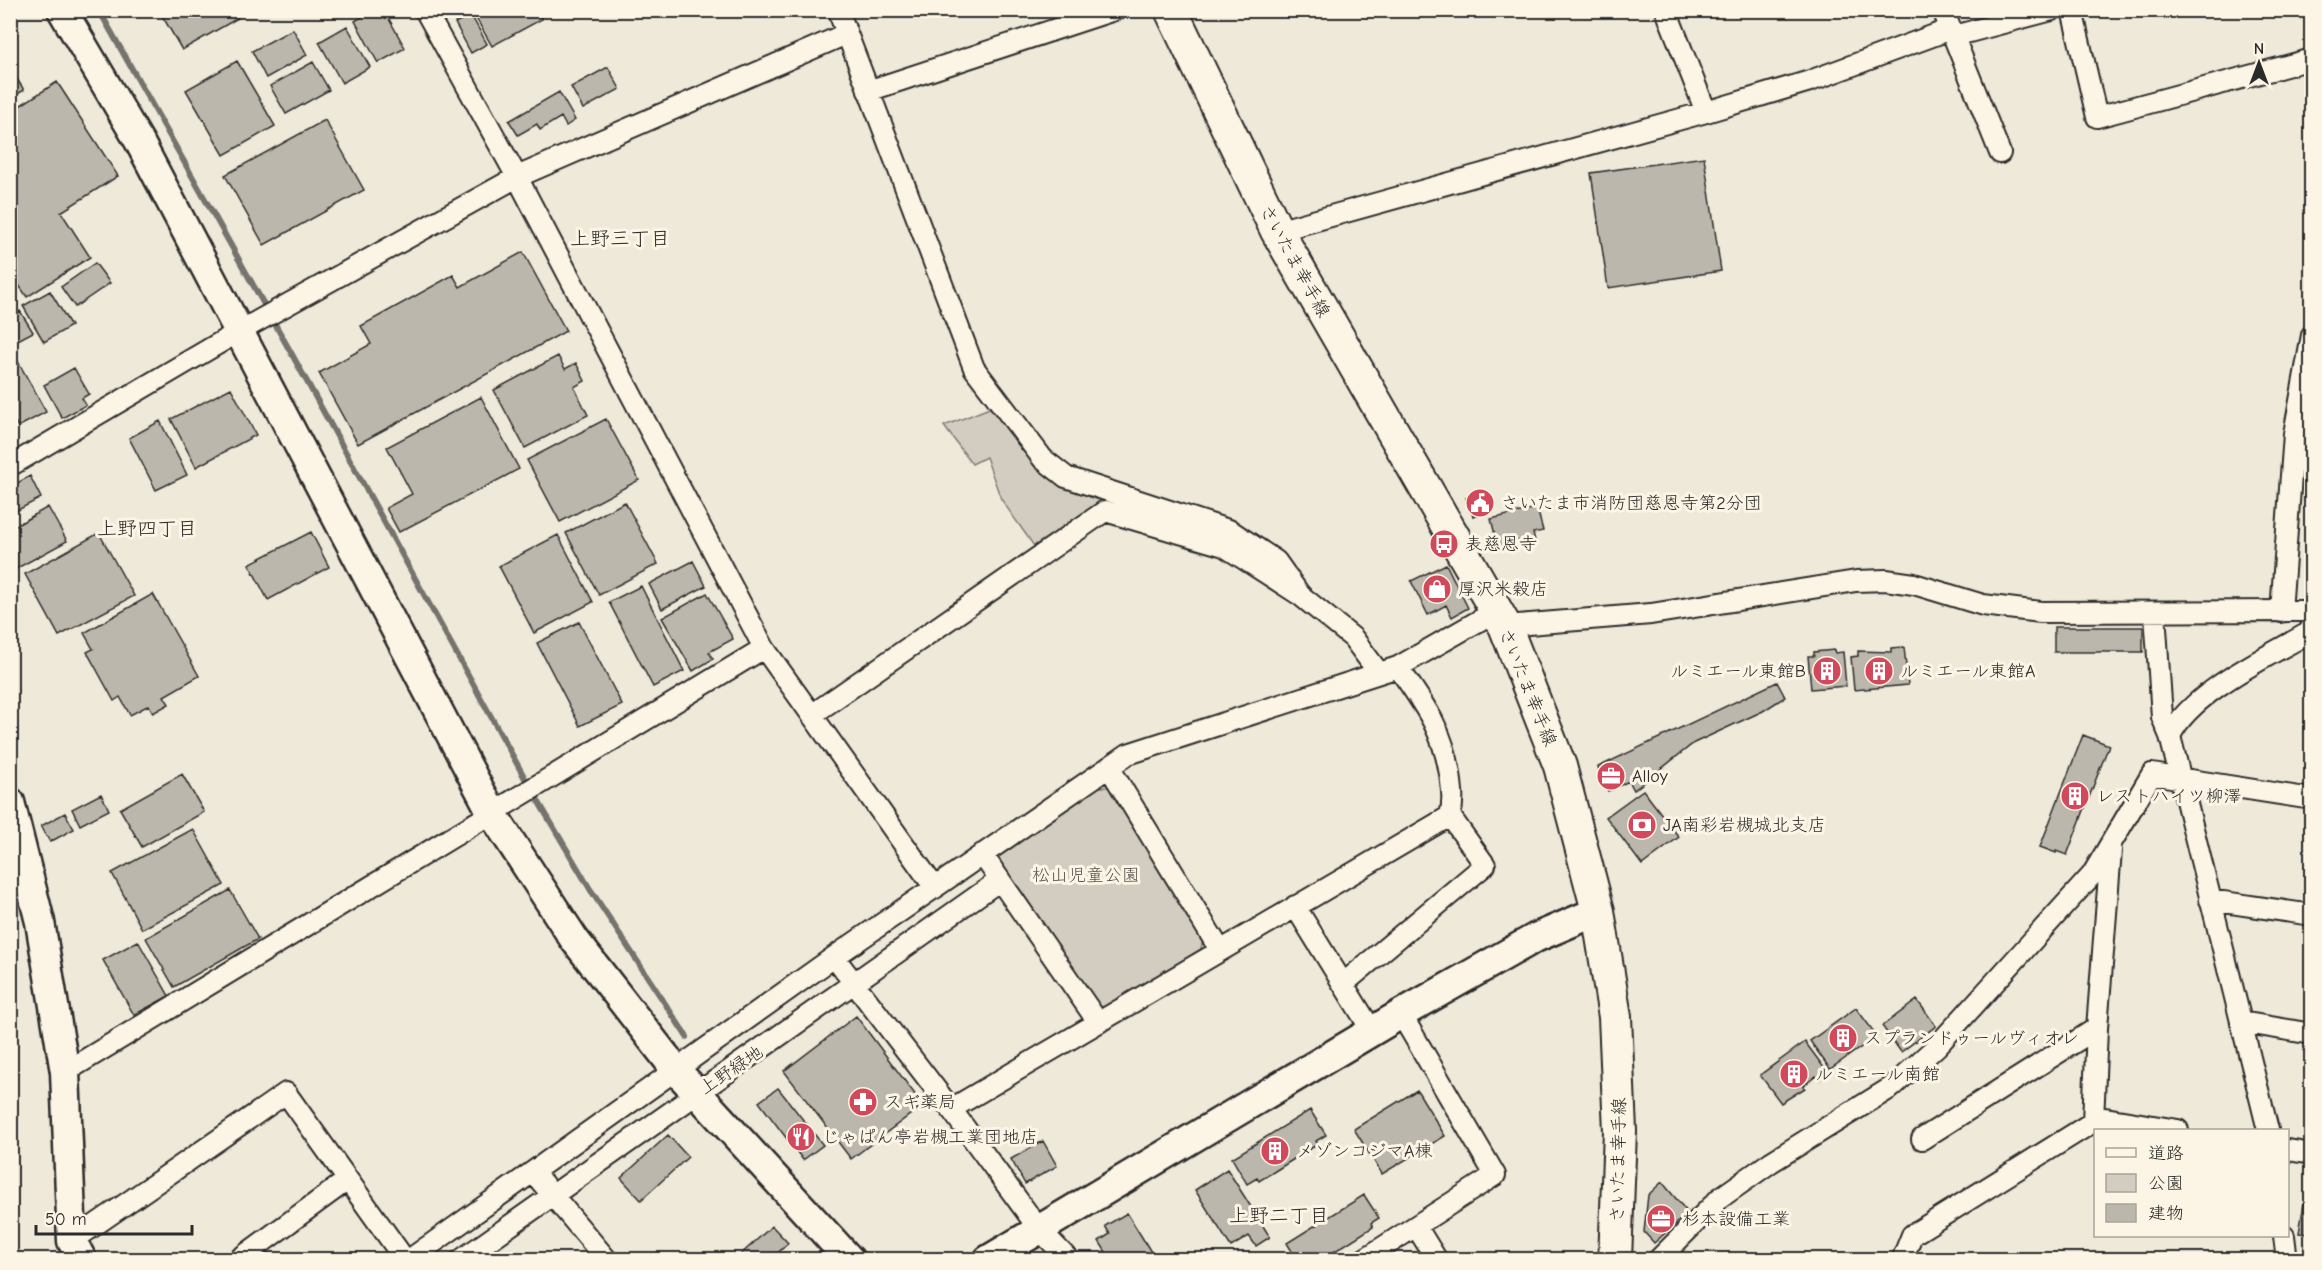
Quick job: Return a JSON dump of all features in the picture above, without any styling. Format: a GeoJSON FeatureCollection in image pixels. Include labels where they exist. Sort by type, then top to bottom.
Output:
{"type":"FeatureCollection","features":[{"type":"Feature","properties":{"kind":"main road","name":"さいたま幸手線"},"geometry":{"type":"LineString","coordinates":[[1173,11],[1277,231],[1500,619],[1560,766],[1598,911],[1613,1008],[1619,1071],[1620,1178],[1615,1260]]}},
{"type":"Feature","properties":{"kind":"street"},"geometry":{"type":"LineString","coordinates":[[62,10],[138,141],[492,813],[574,939],[676,1070],[850,1260]]}},
{"type":"Feature","properties":{"kind":"street"},"geometry":{"type":"LineString","coordinates":[[425,10],[517,177],[764,648],[935,888]]}},
{"type":"Feature","properties":{"kind":"street"},"geometry":{"type":"LineString","coordinates":[[838,10],[974,368],[1043,459],[1066,477],[1231,531],[1276,561],[1300,596]]}},
{"type":"Feature","properties":{"kind":"street"},"geometry":{"type":"LineString","coordinates":[[868,91],[1114,10]]}},
{"type":"Feature","properties":{"kind":"street"},"geometry":{"type":"LineString","coordinates":[[1666,10],[1706,112]]}},
{"type":"Feature","properties":{"kind":"street"},"geometry":{"type":"LineString","coordinates":[[1943,10],[2000,153]]}},
{"type":"Feature","properties":{"kind":"street"},"geometry":{"type":"LineString","coordinates":[[1277,231],[1706,112],[1810,81],[1952,33],[2052,10]]}},
{"type":"Feature","properties":{"kind":"street"},"geometry":{"type":"LineString","coordinates":[[2073,10],[2097,117],[2312,59]]}},
{"type":"Feature","properties":{"kind":"street"},"geometry":{"type":"LineString","coordinates":[[10,466],[238,332],[517,177],[846,34]]}},
{"type":"Feature","properties":{"kind":"street"},"geometry":{"type":"LineString","coordinates":[[2281,612],[2294,434],[2312,335]]}},
{"type":"Feature","properties":{"kind":"street"},"geometry":{"type":"LineString","coordinates":[[813,714],[1105,510],[1224,546],[1300,596],[1353,638],[1378,673]]}},
{"type":"Feature","properties":{"kind":"street"},"geometry":{"type":"LineString","coordinates":[[77,1250],[286,1093],[346,1181],[407,1260],[834,957],[1128,754],[1398,667],[1500,619],[1651,614],[1856,581],[1886,580],[1914,584],[1983,605],[2041,612],[2312,611]]}},
{"type":"Feature","properties":{"kind":"street"},"geometry":{"type":"LineString","coordinates":[[2155,613],[2162,717],[2170,736],[2268,1129]]}},
{"type":"Feature","properties":{"kind":"street"},"geometry":{"type":"LineString","coordinates":[[2170,736],[2176,723],[2223,682],[2308,633],[2312,627]]}},
{"type":"Feature","properties":{"kind":"street"},"geometry":{"type":"LineString","coordinates":[[65,1072],[764,648]]}},
{"type":"Feature","properties":{"kind":"street"},"geometry":{"type":"LineString","coordinates":[[951,1109],[1450,816],[1454,803],[1442,737],[1398,667]]}},
{"type":"Feature","properties":{"kind":"street"},"geometry":{"type":"LineString","coordinates":[[1109,767],[1220,950]]}},
{"type":"Feature","properties":{"kind":"street"},"geometry":{"type":"LineString","coordinates":[[1658,1260],[1720,1198],[1771,1162],[1892,1087],[1937,1046],[2092,875],[2112,845],[2152,774],[2312,799]]}},
{"type":"Feature","properties":{"kind":"street"},"geometry":{"type":"LineString","coordinates":[[10,802],[40,922],[65,1072],[77,1250]]}},
{"type":"Feature","properties":{"kind":"street"},"geometry":{"type":"LineString","coordinates":[[1343,984],[1485,865],[1450,816]]}},
{"type":"Feature","properties":{"kind":"street"},"geometry":{"type":"LineString","coordinates":[[2093,1122],[2097,1028],[2112,845]]}},
{"type":"Feature","properties":{"kind":"street"},"geometry":{"type":"LineString","coordinates":[[982,854],[1098,1022]]}},
{"type":"Feature","properties":{"kind":"street","name":"上野緑地"},"geometry":{"type":"LineString","coordinates":[[460,1260],[1000,880]]}},
{"type":"Feature","properties":{"kind":"street"},"geometry":{"type":"LineString","coordinates":[[2210,900],[2312,915]]}},
{"type":"Feature","properties":{"kind":"street"},"geometry":{"type":"LineString","coordinates":[[1295,906],[1372,1031]]}},
{"type":"Feature","properties":{"kind":"street"},"geometry":{"type":"LineString","coordinates":[[988,1260],[1401,1014],[1535,938],[1598,911]]}},
{"type":"Feature","properties":{"kind":"street"},"geometry":{"type":"LineString","coordinates":[[834,957],[951,1109],[1039,1229],[1070,1260]]}},
{"type":"Feature","properties":{"kind":"street"},"geometry":{"type":"LineString","coordinates":[[1363,1260],[1495,1175],[1401,1014]]}},
{"type":"Feature","properties":{"kind":"street"},"geometry":{"type":"LineString","coordinates":[[2241,1022],[2312,1034]]}},
{"type":"Feature","properties":{"kind":"street"},"geometry":{"type":"LineString","coordinates":[[1922,1139],[2097,1028]]}},
{"type":"Feature","properties":{"kind":"street"},"geometry":{"type":"LineString","coordinates":[[1902,1260],[1912,1235],[2093,1122],[2105,1118],[2167,1129]]}},
{"type":"Feature","properties":{"kind":"street"},"geometry":{"type":"LineString","coordinates":[[2289,1150],[2312,1154]]}},
{"type":"Feature","properties":{"kind":"street"},"geometry":{"type":"LineString","coordinates":[[533,1172],[607,1260]]}},
{"type":"Feature","properties":{"kind":"street"},"geometry":{"type":"LineString","coordinates":[[238,1260],[346,1181]]}},
{"type":"Feature","properties":{"kind":"street"},"geometry":{"type":"LineString","coordinates":[[1416,1226],[1437,1260]]}},
{"type":"Feature","properties":{"kind":"street"},"geometry":{"type":"LineString","coordinates":[[2284,1237],[2287,1260]]}},
{"type":"Feature","properties":{"kind":"green space"},"geometry":{"type":"Polygon","coordinates":[[[992,407],[1029,456],[1057,484],[1106,502],[1034,546],[1001,499],[986,457],[972,464],[944,426],[992,407]]]}},
{"type":"Feature","properties":{"kind":"green space","name":"松山児童公園"},"geometry":{"type":"Polygon","coordinates":[[[1096,787],[1109,787],[1203,939],[1201,949],[1109,1007],[1097,1007],[1000,868],[998,857],[1096,787]]]}},
{"type":"Feature","properties":{"kind":"building"},"geometry":{"type":"Polygon","coordinates":[[[233,10],[238,18],[182,50],[160,12],[233,10]]]}},
{"type":"Feature","properties":{"kind":"building"},"geometry":{"type":"Polygon","coordinates":[[[373,10],[384,10],[405,48],[378,63],[355,21],[373,10]]]}},
{"type":"Feature","properties":{"kind":"building"},"geometry":{"type":"Polygon","coordinates":[[[537,10],[542,19],[492,46],[472,11],[537,10]]]}},
{"type":"Feature","properties":{"kind":"building"},"geometry":{"type":"Polygon","coordinates":[[[471,15],[487,44],[471,53],[455,23],[471,15]]]}},
{"type":"Feature","properties":{"kind":"building"},"geometry":{"type":"Polygon","coordinates":[[[347,26],[370,67],[342,83],[319,42],[347,26]]]}},
{"type":"Feature","properties":{"kind":"building"},"geometry":{"type":"Polygon","coordinates":[[[293,29],[307,55],[266,78],[252,51],[293,29]]]}},
{"type":"Feature","properties":{"kind":"building"},"geometry":{"type":"Polygon","coordinates":[[[237,61],[275,126],[224,155],[186,90],[237,61]]]}},
{"type":"Feature","properties":{"kind":"building"},"geometry":{"type":"Polygon","coordinates":[[[313,62],[329,90],[286,114],[270,86],[313,62]]]}},
{"type":"Feature","properties":{"kind":"building"},"geometry":{"type":"Polygon","coordinates":[[[608,67],[620,89],[583,109],[571,87],[608,67]]]}},
{"type":"Feature","properties":{"kind":"building"},"geometry":{"type":"Polygon","coordinates":[[[10,68],[24,90],[10,99],[10,68]]]}},
{"type":"Feature","properties":{"kind":"building"},"geometry":{"type":"Polygon","coordinates":[[[57,82],[118,176],[61,212],[90,257],[27,297],[10,272],[10,112],[57,82]]]}},
{"type":"Feature","properties":{"kind":"building"},"geometry":{"type":"Polygon","coordinates":[[[559,92],[575,120],[566,126],[561,117],[540,130],[537,124],[518,135],[509,121],[559,92]]]}},
{"type":"Feature","properties":{"kind":"building"},"geometry":{"type":"Polygon","coordinates":[[[325,120],[364,190],[264,245],[225,175],[325,120]]]}},
{"type":"Feature","properties":{"kind":"building"},"geometry":{"type":"Polygon","coordinates":[[[1704,157],[1721,271],[1608,288],[1591,173],[1704,157]]]}},
{"type":"Feature","properties":{"kind":"building"},"geometry":{"type":"Polygon","coordinates":[[[523,252],[566,331],[358,444],[319,373],[371,344],[361,326],[453,275],[460,287],[523,252]]]}},
{"type":"Feature","properties":{"kind":"building"},"geometry":{"type":"Polygon","coordinates":[[[95,263],[110,283],[75,307],[61,287],[95,263]]]}},
{"type":"Feature","properties":{"kind":"building"},"geometry":{"type":"Polygon","coordinates":[[[50,291],[71,326],[44,342],[23,306],[50,291]]]}},
{"type":"Feature","properties":{"kind":"building"},"geometry":{"type":"Polygon","coordinates":[[[20,311],[33,332],[16,341],[10,331],[10,316],[20,311]]]}},
{"type":"Feature","properties":{"kind":"building"},"geometry":{"type":"Polygon","coordinates":[[[10,347],[46,412],[18,427],[10,413],[10,347]]]}},
{"type":"Feature","properties":{"kind":"building"},"geometry":{"type":"Polygon","coordinates":[[[558,356],[565,369],[576,363],[585,381],[574,387],[588,415],[525,448],[494,390],[558,356]]]}},
{"type":"Feature","properties":{"kind":"building"},"geometry":{"type":"Polygon","coordinates":[[[74,368],[89,394],[82,398],[86,405],[62,418],[44,385],[74,368]]]}},
{"type":"Feature","properties":{"kind":"building"},"geometry":{"type":"Polygon","coordinates":[[[231,388],[256,435],[196,467],[171,419],[231,388]]]}},
{"type":"Feature","properties":{"kind":"building"},"geometry":{"type":"Polygon","coordinates":[[[481,397],[519,469],[399,532],[386,508],[412,494],[387,447],[481,397]]]}},
{"type":"Feature","properties":{"kind":"building"},"geometry":{"type":"Polygon","coordinates":[[[606,419],[639,480],[560,522],[527,460],[606,419]]]}},
{"type":"Feature","properties":{"kind":"building"},"geometry":{"type":"Polygon","coordinates":[[[160,421],[187,475],[156,490],[129,438],[160,421]]]}},
{"type":"Feature","properties":{"kind":"building"},"geometry":{"type":"Polygon","coordinates":[[[30,476],[41,498],[10,514],[10,487],[30,476]]]}},
{"type":"Feature","properties":{"kind":"building"},"geometry":{"type":"Polygon","coordinates":[[[1487,492],[1492,511],[1473,516],[1466,498],[1487,492]]]}},
{"type":"Feature","properties":{"kind":"building"},"geometry":{"type":"Polygon","coordinates":[[[625,502],[658,564],[599,595],[566,533],[625,502]]]}},
{"type":"Feature","properties":{"kind":"building"},"geometry":{"type":"Polygon","coordinates":[[[48,507],[67,541],[10,572],[10,529],[48,507]]]}},
{"type":"Feature","properties":{"kind":"building"},"geometry":{"type":"Polygon","coordinates":[[[1537,508],[1543,531],[1533,533],[1535,541],[1521,545],[1520,541],[1498,546],[1491,519],[1537,508]]]}},
{"type":"Feature","properties":{"kind":"building"},"geometry":{"type":"Polygon","coordinates":[[[311,532],[329,567],[268,600],[249,564],[311,532]]]}},
{"type":"Feature","properties":{"kind":"building"},"geometry":{"type":"Polygon","coordinates":[[[99,533],[134,596],[59,636],[25,574],[99,533]]]}},
{"type":"Feature","properties":{"kind":"building"},"geometry":{"type":"Polygon","coordinates":[[[558,535],[593,602],[534,633],[499,566],[558,535]]]}},
{"type":"Feature","properties":{"kind":"building"},"geometry":{"type":"Polygon","coordinates":[[[693,561],[706,586],[662,609],[649,584],[693,561]]]}},
{"type":"Feature","properties":{"kind":"building"},"geometry":{"type":"Polygon","coordinates":[[[1446,564],[1468,608],[1452,617],[1446,605],[1428,615],[1411,581],[1446,564]]]}},
{"type":"Feature","properties":{"kind":"building"},"geometry":{"type":"Polygon","coordinates":[[[641,586],[684,671],[653,687],[609,602],[641,586]]]}},
{"type":"Feature","properties":{"kind":"building"},"geometry":{"type":"Polygon","coordinates":[[[707,593],[733,639],[709,652],[713,659],[693,671],[662,618],[707,593]]]}},
{"type":"Feature","properties":{"kind":"building"},"geometry":{"type":"Polygon","coordinates":[[[153,594],[199,676],[164,696],[169,704],[153,713],[149,705],[130,715],[120,697],[114,701],[87,652],[93,649],[84,633],[153,594]]]}},
{"type":"Feature","properties":{"kind":"building"},"geometry":{"type":"Polygon","coordinates":[[[579,622],[622,705],[580,726],[537,643],[579,622]]]}},
{"type":"Feature","properties":{"kind":"building"},"geometry":{"type":"Polygon","coordinates":[[[2054,627],[2143,627],[2143,652],[2054,652],[2054,627]]]}},
{"type":"Feature","properties":{"kind":"building","name":"ルミエール東館A"},"geometry":{"type":"Polygon","coordinates":[[[1904,647],[1908,685],[1854,690],[1851,657],[1858,656],[1858,651],[1891,652],[1891,648],[1904,647]]]}},
{"type":"Feature","properties":{"kind":"building","name":"ルミエール東館B"},"geometry":{"type":"Polygon","coordinates":[[[1834,650],[1835,653],[1843,652],[1846,686],[1811,689],[1808,656],[1814,656],[1814,652],[1834,650]]]}},
{"type":"Feature","properties":{"kind":"building"},"geometry":{"type":"Polygon","coordinates":[[[1777,682],[1785,697],[1763,711],[1694,743],[1634,790],[1629,781],[1608,791],[1598,767],[1777,682]]]}},
{"type":"Feature","properties":{"kind":"building","name":"レストハイツ柳澤"},"geometry":{"type":"Polygon","coordinates":[[[2083,735],[2109,745],[2067,855],[2040,847],[2083,735]]]}},
{"type":"Feature","properties":{"kind":"building"},"geometry":{"type":"Polygon","coordinates":[[[182,774],[204,812],[142,847],[120,809],[182,774]]]}},
{"type":"Feature","properties":{"kind":"building"},"geometry":{"type":"Polygon","coordinates":[[[1643,790],[1679,837],[1642,865],[1606,817],[1643,790]]]}},
{"type":"Feature","properties":{"kind":"building"},"geometry":{"type":"Polygon","coordinates":[[[101,794],[109,810],[80,825],[72,809],[101,794]]]}},
{"type":"Feature","properties":{"kind":"building"},"geometry":{"type":"Polygon","coordinates":[[[65,813],[74,829],[50,842],[41,826],[65,813]]]}},
{"type":"Feature","properties":{"kind":"building"},"geometry":{"type":"Polygon","coordinates":[[[193,829],[224,885],[142,929],[112,873],[193,829]]]}},
{"type":"Feature","properties":{"kind":"building"},"geometry":{"type":"Polygon","coordinates":[[[230,890],[258,939],[174,987],[146,938],[230,890]]]}},
{"type":"Feature","properties":{"kind":"building"},"geometry":{"type":"Polygon","coordinates":[[[138,941],[169,996],[134,1015],[103,960],[138,941]]]}},
{"type":"Feature","properties":{"kind":"building"},"geometry":{"type":"Polygon","coordinates":[[[1917,1000],[1936,1026],[1901,1052],[1882,1026],[1917,1000]]]}},
{"type":"Feature","properties":{"kind":"building","name":"スプランドゥールヴィオレ"},"geometry":{"type":"Polygon","coordinates":[[[1856,1008],[1877,1036],[1830,1069],[1810,1041],[1856,1008]]]}},
{"type":"Feature","properties":{"kind":"building"},"geometry":{"type":"Polygon","coordinates":[[[856,1016],[923,1105],[851,1159],[784,1071],[856,1016]]]}},
{"type":"Feature","properties":{"kind":"building","name":"ルミエール南館"},"geometry":{"type":"Polygon","coordinates":[[[1805,1042],[1828,1073],[1819,1080],[1816,1076],[1803,1086],[1805,1088],[1781,1103],[1760,1075],[1805,1042]]]}},
{"type":"Feature","properties":{"kind":"building"},"geometry":{"type":"Polygon","coordinates":[[[778,1088],[823,1145],[803,1160],[759,1102],[778,1088]]]}},
{"type":"Feature","properties":{"kind":"building"},"geometry":{"type":"Polygon","coordinates":[[[1417,1090],[1445,1136],[1382,1174],[1354,1129],[1417,1090]]]}},
{"type":"Feature","properties":{"kind":"building","name":"メゾンコジマA棟"},"geometry":{"type":"Polygon","coordinates":[[[1310,1110],[1326,1135],[1316,1141],[1318,1144],[1259,1181],[1257,1178],[1247,1184],[1232,1158],[1310,1110]]]}},
{"type":"Feature","properties":{"kind":"building"},"geometry":{"type":"Polygon","coordinates":[[[668,1135],[688,1157],[641,1200],[621,1178],[668,1135]]]}},
{"type":"Feature","properties":{"kind":"building"},"geometry":{"type":"Polygon","coordinates":[[[1043,1141],[1057,1166],[1025,1184],[1011,1159],[1043,1141]]]}},
{"type":"Feature","properties":{"kind":"building"},"geometry":{"type":"Polygon","coordinates":[[[1227,1169],[1270,1237],[1256,1246],[1249,1236],[1231,1247],[1195,1190],[1227,1169]]]}},
{"type":"Feature","properties":{"kind":"building"},"geometry":{"type":"Polygon","coordinates":[[[1662,1182],[1688,1213],[1654,1243],[1644,1232],[1648,1195],[1662,1182]]]}},
{"type":"Feature","properties":{"kind":"building"},"geometry":{"type":"Polygon","coordinates":[[[1364,1195],[1379,1218],[1371,1223],[1373,1227],[1321,1260],[1297,1260],[1287,1243],[1364,1195]]]}},
{"type":"Feature","properties":{"kind":"building"},"geometry":{"type":"Polygon","coordinates":[[[2304,1203],[2312,1204],[2312,1234],[2299,1233],[2304,1203]]]}},
{"type":"Feature","properties":{"kind":"building"},"geometry":{"type":"Polygon","coordinates":[[[1127,1213],[1156,1260],[1111,1260],[1099,1241],[1110,1234],[1105,1226],[1127,1213]]]}},
{"type":"Feature","properties":{"kind":"building"},"geometry":{"type":"Polygon","coordinates":[[[772,1226],[788,1243],[771,1260],[742,1260],[739,1256],[772,1226]]]}},
{"type":"Feature","properties":{"kind":"waterway"},"geometry":{"type":"LineString","coordinates":[[99,10],[527,782],[590,889],[687,1037]]}},
{"type":"Feature","properties":{"kind":"place","name":"さいたま市消防団慈恩寺第2分団"},"geometry":{"type":"Point","coordinates":[1480,503]}},
{"type":"Feature","properties":{"kind":"place","name":"表慈恩寺"},"geometry":{"type":"Point","coordinates":[1444,544]}},
{"type":"Feature","properties":{"kind":"place","name":"厚沢米穀店"},"geometry":{"type":"Point","coordinates":[1437,589]}},
{"type":"Feature","properties":{"kind":"place","name":"ルミエール東館B"},"geometry":{"type":"Point","coordinates":[1827,671]}},
{"type":"Feature","properties":{"kind":"place","name":"ルミエール東館A"},"geometry":{"type":"Point","coordinates":[1879,671]}},
{"type":"Feature","properties":{"kind":"place","name":"Alloy"},"geometry":{"type":"Point","coordinates":[1611,776]}},
{"type":"Feature","properties":{"kind":"place","name":"レストハイツ柳澤"},"geometry":{"type":"Point","coordinates":[2075,796]}},
{"type":"Feature","properties":{"kind":"place","name":"JA南彩岩槻城北支店"},"geometry":{"type":"Point","coordinates":[1642,825]}},
{"type":"Feature","properties":{"kind":"place","name":"スプランドゥールヴィオレ"},"geometry":{"type":"Point","coordinates":[1843,1038]}},
{"type":"Feature","properties":{"kind":"place","name":"ルミエール南館"},"geometry":{"type":"Point","coordinates":[1794,1074]}},
{"type":"Feature","properties":{"kind":"place","name":"スギ薬局"},"geometry":{"type":"Point","coordinates":[863,1102]}},
{"type":"Feature","properties":{"kind":"place","name":"じゃぱん亭岩槻工業団地店"},"geometry":{"type":"Point","coordinates":[801,1137]}},
{"type":"Feature","properties":{"kind":"place","name":"メゾンコジマA棟"},"geometry":{"type":"Point","coordinates":[1275,1151]}},
{"type":"Feature","properties":{"kind":"place","name":"杉本設備工業"},"geometry":{"type":"Point","coordinates":[1661,1219]}},
{"type":"Feature","properties":{"kind":"district","name":"上野三丁目"},"geometry":{"type":"Point","coordinates":[620,238]}},
{"type":"Feature","properties":{"kind":"district","name":"上野四丁目"},"geometry":{"type":"Point","coordinates":[147,528]}},
{"type":"Feature","properties":{"kind":"district","name":"上野二丁目"},"geometry":{"type":"Point","coordinates":[1279,1215]}}]}
